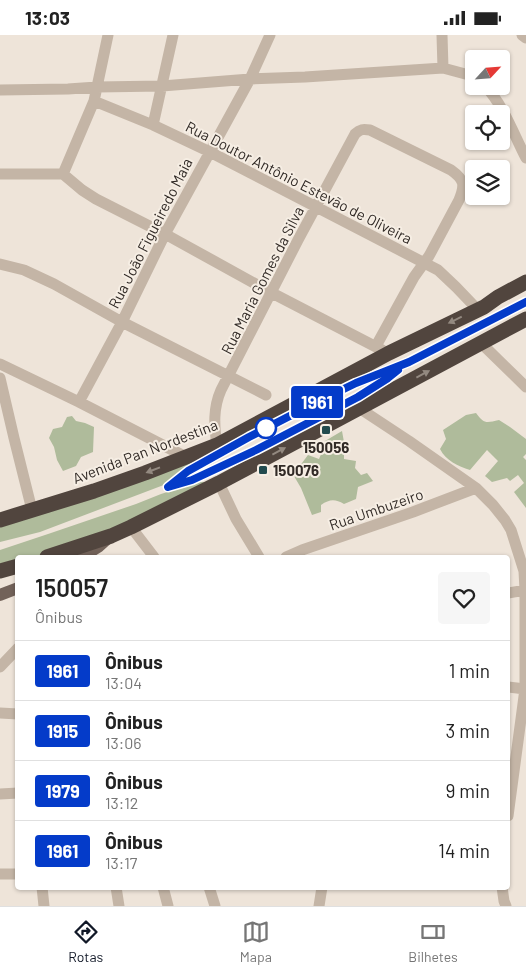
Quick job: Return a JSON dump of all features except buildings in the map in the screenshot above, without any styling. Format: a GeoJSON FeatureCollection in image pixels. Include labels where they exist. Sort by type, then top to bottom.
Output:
{"type":"FeatureCollection","features":[{"type":"Feature","properties":{"kind":"highway","name":"Avenida Pan Nordestina"},"geometry":{"type":"LineString","coordinates":[[481,308],[526,282]]}},
{"type":"Feature","properties":{"kind":"highway","name":"Avenida Pan Nordestina"},"geometry":{"type":"LineString","coordinates":[[0,520],[94,491],[217,445],[382,349],[526,290]]}},
{"type":"Feature","properties":{"kind":"highway"},"geometry":{"type":"LineString","coordinates":[[53,555],[111,536],[131,527],[219,483],[526,319]]}},
{"type":"Feature","properties":{"kind":"highway"},"geometry":{"type":"LineString","coordinates":[[0,571],[15,567]]}},
{"type":"Feature","properties":{"kind":"main road"},"geometry":{"type":"LineString","coordinates":[[85,555],[111,536]]}},
{"type":"Feature","properties":{"kind":"main road"},"geometry":{"type":"LineString","coordinates":[[0,595],[15,589]]}},
{"type":"Feature","properties":{"kind":"street"},"geometry":{"type":"LineString","coordinates":[[63,174],[94,101],[108,35]]}},
{"type":"Feature","properties":{"kind":"street"},"geometry":{"type":"LineString","coordinates":[[154,125],[173,35]]}},
{"type":"Feature","properties":{"kind":"street","name":"Rua João Figueiredo Maia"},"geometry":{"type":"LineString","coordinates":[[79,402],[122,322],[165,234],[250,79],[270,35]]}},
{"type":"Feature","properties":{"kind":"street"},"geometry":{"type":"LineString","coordinates":[[442,35],[443,68]]}},
{"type":"Feature","properties":{"kind":"street"},"geometry":{"type":"LineString","coordinates":[[522,35],[526,38]]}},
{"type":"Feature","properties":{"kind":"street"},"geometry":{"type":"LineString","coordinates":[[0,90],[162,86],[443,68],[465,74]]}},
{"type":"Feature","properties":{"kind":"street"},"geometry":{"type":"LineString","coordinates":[[492,95],[526,158]]}},
{"type":"Feature","properties":{"kind":"street","name":"Rua Doutor Antônio Estevão de Oliveira"},"geometry":{"type":"LineString","coordinates":[[94,101],[154,125],[210,152],[424,263],[444,274],[481,308]]}},
{"type":"Feature","properties":{"kind":"street","name":"Rua Maria Gomes da Silva"},"geometry":{"type":"LineString","coordinates":[[217,445],[214,424],[218,396],[355,134],[362,129],[370,130],[451,170],[459,176],[463,183],[459,200],[424,263]]}},
{"type":"Feature","properties":{"kind":"street"},"geometry":{"type":"LineString","coordinates":[[0,174],[63,174],[96,199],[382,349],[414,277],[424,263]]}},
{"type":"Feature","properties":{"kind":"street"},"geometry":{"type":"LineString","coordinates":[[0,264],[24,270],[54,284],[122,322],[266,395]]}},
{"type":"Feature","properties":{"kind":"street"},"geometry":{"type":"LineString","coordinates":[[481,343],[526,387]]}},
{"type":"Feature","properties":{"kind":"street"},"geometry":{"type":"LineString","coordinates":[[0,363],[186,457]]}},
{"type":"Feature","properties":{"kind":"street"},"geometry":{"type":"LineString","coordinates":[[0,378],[32,510]]}},
{"type":"Feature","properties":{"kind":"street"},"geometry":{"type":"LineString","coordinates":[[359,408],[476,488],[511,530],[524,571],[526,590],[525,689],[510,785]]}},
{"type":"Feature","properties":{"kind":"street"},"geometry":{"type":"LineString","coordinates":[[219,483],[236,519],[258,555]]}},
{"type":"Feature","properties":{"kind":"street","name":"Rua Umbuzeiro"},"geometry":{"type":"LineString","coordinates":[[291,555],[476,488]]}},
{"type":"Feature","properties":{"kind":"street"},"geometry":{"type":"LineString","coordinates":[[131,527],[152,555]]}},
{"type":"Feature","properties":{"kind":"street"},"geometry":{"type":"LineString","coordinates":[[510,593],[526,590]]}},
{"type":"Feature","properties":{"kind":"street"},"geometry":{"type":"LineString","coordinates":[[0,667],[15,650]]}},
{"type":"Feature","properties":{"kind":"street"},"geometry":{"type":"LineString","coordinates":[[510,687],[525,689]]}},
{"type":"Feature","properties":{"kind":"street"},"geometry":{"type":"LineString","coordinates":[[0,713],[15,714]]}},
{"type":"Feature","properties":{"kind":"street"},"geometry":{"type":"LineString","coordinates":[[0,794],[15,793]]}},
{"type":"Feature","properties":{"kind":"street"},"geometry":{"type":"LineString","coordinates":[[0,873],[15,874]]}},
{"type":"Feature","properties":{"kind":"street"},"geometry":{"type":"LineString","coordinates":[[42,890],[44,906]]}},
{"type":"Feature","properties":{"kind":"street"},"geometry":{"type":"LineString","coordinates":[[116,890],[119,906]]}},
{"type":"Feature","properties":{"kind":"street"},"geometry":{"type":"LineString","coordinates":[[164,890],[168,906]]}},
{"type":"Feature","properties":{"kind":"street"},"geometry":{"type":"LineString","coordinates":[[209,890],[215,906]]}},
{"type":"Feature","properties":{"kind":"street"},"geometry":{"type":"LineString","coordinates":[[319,906],[322,890]]}},
{"type":"Feature","properties":{"kind":"street"},"geometry":{"type":"LineString","coordinates":[[502,890],[506,906]]}},
{"type":"Feature","properties":{"kind":"green space"},"geometry":{"type":"Polygon","coordinates":[[[476,413],[486,422],[499,420],[526,439],[526,454],[523,457],[526,460],[526,508],[514,492],[524,483],[518,475],[510,481],[507,478],[492,482],[485,476],[498,461],[487,450],[470,470],[449,460],[440,449],[446,439],[443,430],[466,415],[476,413]]]}},
{"type":"Feature","properties":{"kind":"green space"},"geometry":{"type":"Polygon","coordinates":[[[72,416],[76,421],[94,427],[93,452],[81,457],[76,466],[63,471],[49,438],[53,429],[62,427],[67,417],[72,416]]]}},
{"type":"Feature","properties":{"kind":"green space"},"geometry":{"type":"Polygon","coordinates":[[[342,431],[344,459],[356,461],[355,468],[361,475],[367,473],[373,481],[358,487],[356,499],[344,504],[332,500],[321,505],[321,512],[312,515],[301,488],[291,471],[302,463],[308,455],[319,459],[325,441],[342,431]]]}},
{"type":"Feature","properties":{"kind":"green space"},"geometry":{"type":"Polygon","coordinates":[[[225,446],[187,468],[169,483],[40,532],[0,542],[0,524],[225,446]]]}},
{"type":"Feature","properties":{"kind":"green space"},"geometry":{"type":"Polygon","coordinates":[[[199,482],[213,482],[122,525],[44,555],[15,555],[15,560],[0,564],[0,550],[199,482]]]}},
{"type":"Feature","properties":{"kind":"bus line","name":"1961"},"geometry":{"type":"LineString","coordinates":[[398,370],[358,397],[256,450],[192,480],[168,487],[188,471],[249,437],[356,383],[409,362],[526,302]]}},
{"type":"Feature","properties":{"kind":"place","name":"150056"},"geometry":{"type":"Point","coordinates":[326,430]}},
{"type":"Feature","properties":{"kind":"place","name":"150076"},"geometry":{"type":"Point","coordinates":[263,470]}}]}
